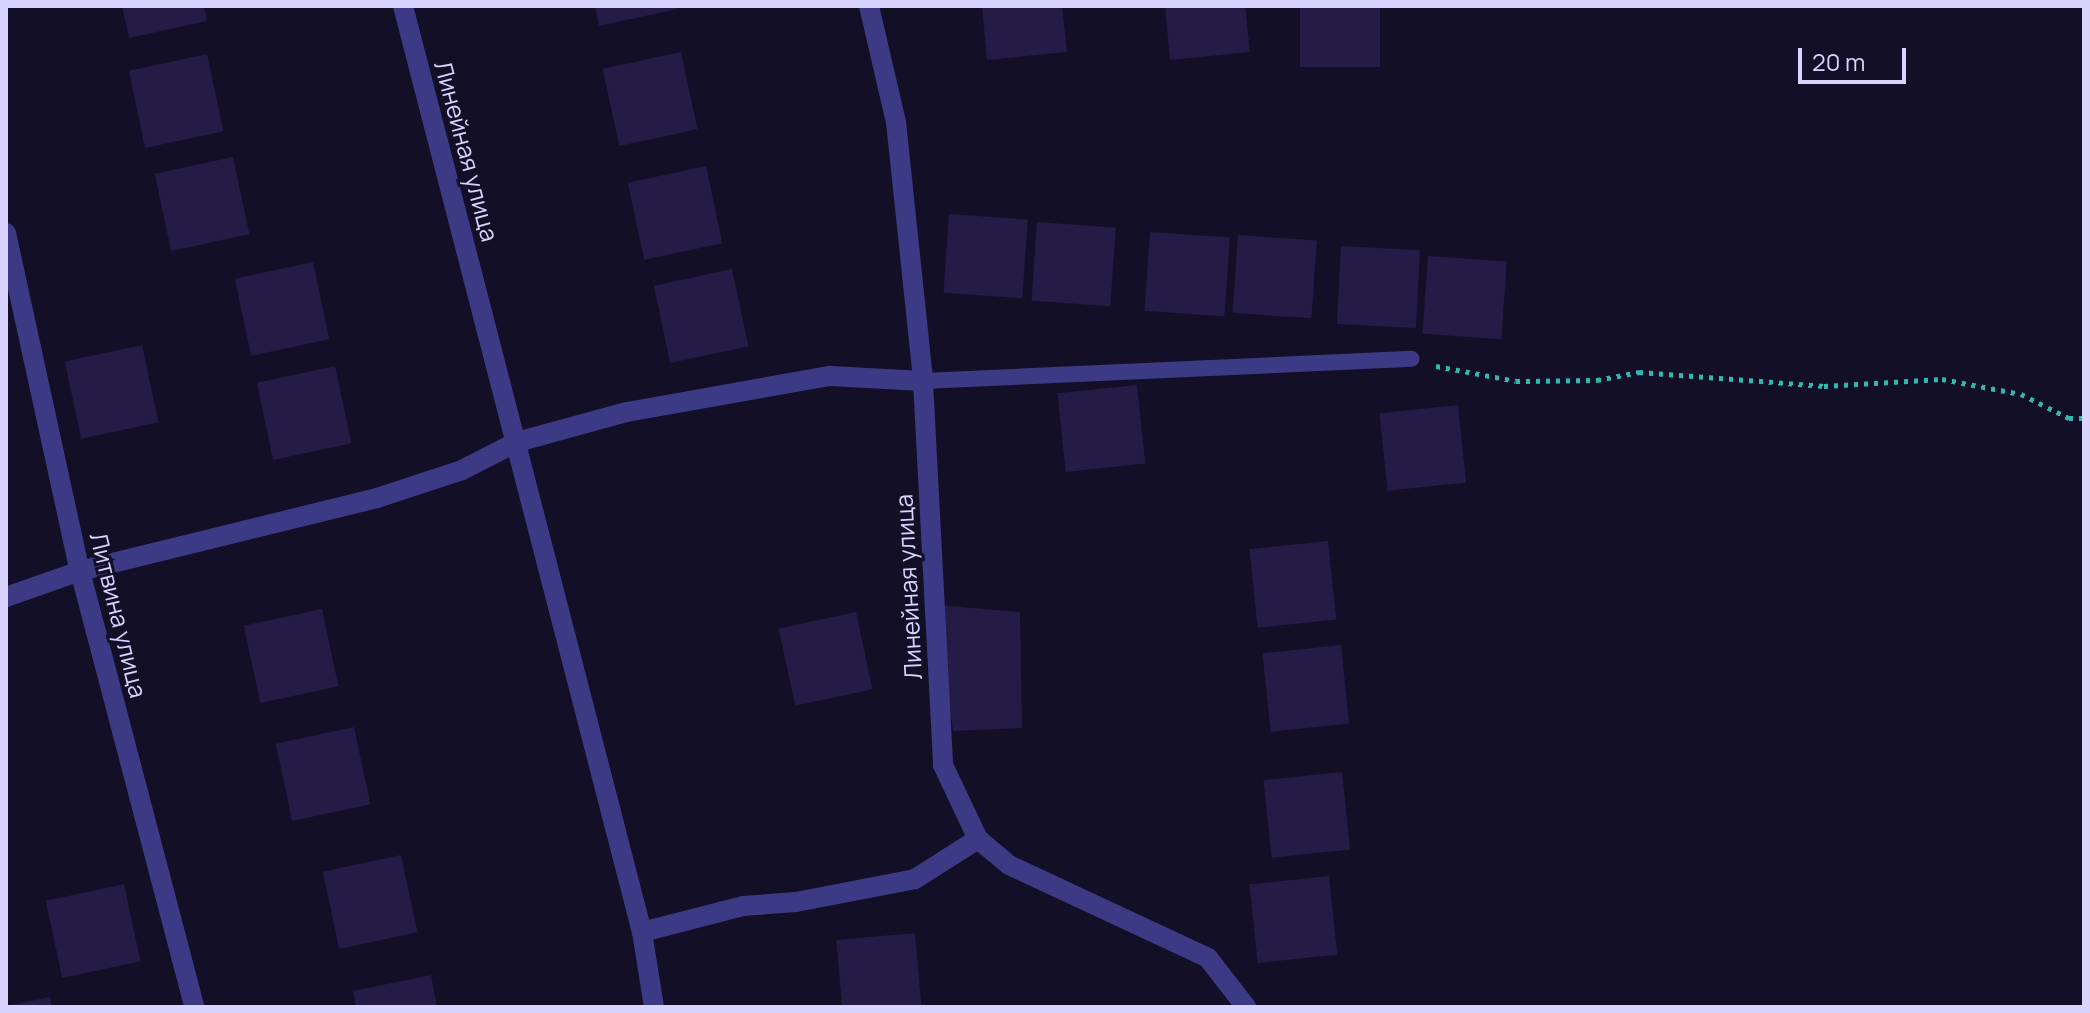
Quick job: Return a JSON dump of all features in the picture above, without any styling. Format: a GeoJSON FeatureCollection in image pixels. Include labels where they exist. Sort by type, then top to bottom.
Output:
{"type":"FeatureCollection","features":[{"type":"Feature","properties":{"kind":"street","name":"Линейная улица"},"geometry":{"type":"LineString","coordinates":[[403,6],[642,932],[654,1007]]}},
{"type":"Feature","properties":{"kind":"street","name":"Линейная улица"},"geometry":{"type":"LineString","coordinates":[[869,6],[896,122],[923,381],[943,765],[978,839],[1009,865],[1208,958],[1246,1007]]}},
{"type":"Feature","properties":{"kind":"street","name":"Литвина улица"},"geometry":{"type":"LineString","coordinates":[[6,233],[80,571],[194,1007]]}},
{"type":"Feature","properties":{"kind":"street"},"geometry":{"type":"LineString","coordinates":[[6,597],[80,571],[377,498],[462,470],[517,442],[627,412],[830,376],[923,381]]}},
{"type":"Feature","properties":{"kind":"street"},"geometry":{"type":"LineString","coordinates":[[642,932],[743,906],[796,902],[915,879],[978,839]]}},
{"type":"Feature","properties":{"kind":"lane"},"geometry":{"type":"LineString","coordinates":[[923,381],[1412,359]]}},
{"type":"Feature","properties":{"kind":"path"},"geometry":{"type":"LineString","coordinates":[[1412,359],[1481,378],[1516,381],[1597,380],[1639,372],[1824,386],[1942,379],[2021,394],[2069,418],[2084,418]]}},
{"type":"Feature","properties":{"kind":"building"},"geometry":{"type":"Polygon","coordinates":[[[122,6],[204,6],[207,21],[129,38],[122,6]]]}},
{"type":"Feature","properties":{"kind":"building"},"geometry":{"type":"Polygon","coordinates":[[[595,6],[676,6],[677,9],[599,26],[595,6]]]}},
{"type":"Feature","properties":{"kind":"building"},"geometry":{"type":"Polygon","coordinates":[[[982,6],[1062,6],[1067,52],[987,60],[982,6]]]}},
{"type":"Feature","properties":{"kind":"building"},"geometry":{"type":"Polygon","coordinates":[[[1165,6],[1245,6],[1250,52],[1170,60],[1165,6]]]}},
{"type":"Feature","properties":{"kind":"building"},"geometry":{"type":"Polygon","coordinates":[[[1300,6],[1380,6],[1380,67],[1300,67],[1300,6]]]}},
{"type":"Feature","properties":{"kind":"building"},"geometry":{"type":"Polygon","coordinates":[[[681,52],[697,129],[619,146],[603,69],[681,52]]]}},
{"type":"Feature","properties":{"kind":"building"},"geometry":{"type":"Polygon","coordinates":[[[207,54],[223,131],[145,148],[129,71],[207,54]]]}},
{"type":"Feature","properties":{"kind":"building"},"geometry":{"type":"Polygon","coordinates":[[[233,157],[249,234],[171,251],[155,174],[233,157]]]}},
{"type":"Feature","properties":{"kind":"building"},"geometry":{"type":"Polygon","coordinates":[[[706,166],[722,243],[644,260],[628,183],[706,166]]]}},
{"type":"Feature","properties":{"kind":"building"},"geometry":{"type":"Polygon","coordinates":[[[949,214],[1028,220],[1022,298],[943,293],[949,214]]]}},
{"type":"Feature","properties":{"kind":"building"},"geometry":{"type":"Polygon","coordinates":[[[1037,222],[1116,228],[1110,306],[1031,301],[1037,222]]]}},
{"type":"Feature","properties":{"kind":"building"},"geometry":{"type":"Polygon","coordinates":[[[1150,232],[1230,238],[1224,316],[1144,311],[1150,232]]]}},
{"type":"Feature","properties":{"kind":"building"},"geometry":{"type":"Polygon","coordinates":[[[1238,235],[1317,241],[1311,318],[1233,313],[1238,235]]]}},
{"type":"Feature","properties":{"kind":"building"},"geometry":{"type":"Polygon","coordinates":[[[1341,246],[1420,250],[1416,328],[1337,324],[1341,246]]]}},
{"type":"Feature","properties":{"kind":"building"},"geometry":{"type":"Polygon","coordinates":[[[1428,256],[1507,262],[1501,339],[1423,334],[1428,256]]]}},
{"type":"Feature","properties":{"kind":"building"},"geometry":{"type":"Polygon","coordinates":[[[313,262],[329,339],[251,356],[235,279],[313,262]]]}},
{"type":"Feature","properties":{"kind":"building"},"geometry":{"type":"Polygon","coordinates":[[[732,269],[748,346],[670,363],[654,286],[732,269]]]}},
{"type":"Feature","properties":{"kind":"building"},"geometry":{"type":"Polygon","coordinates":[[[142,345],[158,422],[81,439],[65,361],[142,345]]]}},
{"type":"Feature","properties":{"kind":"building"},"geometry":{"type":"Polygon","coordinates":[[[335,366],[351,443],[273,460],[257,383],[335,366]]]}},
{"type":"Feature","properties":{"kind":"building"},"geometry":{"type":"Polygon","coordinates":[[[1137,385],[1145,464],[1066,472],[1057,393],[1137,385]]]}},
{"type":"Feature","properties":{"kind":"building"},"geometry":{"type":"Polygon","coordinates":[[[1458,405],[1466,483],[1388,491],[1379,413],[1458,405]]]}},
{"type":"Feature","properties":{"kind":"building"},"geometry":{"type":"Polygon","coordinates":[[[1328,541],[1336,620],[1258,628],[1249,549],[1328,541]]]}},
{"type":"Feature","properties":{"kind":"building"},"geometry":{"type":"Polygon","coordinates":[[[936,605],[1020,612],[1022,728],[953,731],[936,605]]]}},
{"type":"Feature","properties":{"kind":"building"},"geometry":{"type":"Polygon","coordinates":[[[322,609],[338,686],[260,703],[244,626],[322,609]]]}},
{"type":"Feature","properties":{"kind":"building"},"geometry":{"type":"Polygon","coordinates":[[[856,612],[872,689],[795,706],[779,628],[856,612]]]}},
{"type":"Feature","properties":{"kind":"building"},"geometry":{"type":"Polygon","coordinates":[[[1341,645],[1349,724],[1271,732],[1262,653],[1341,645]]]}},
{"type":"Feature","properties":{"kind":"building"},"geometry":{"type":"Polygon","coordinates":[[[354,727],[370,804],[292,821],[276,744],[354,727]]]}},
{"type":"Feature","properties":{"kind":"building"},"geometry":{"type":"Polygon","coordinates":[[[1342,772],[1350,850],[1272,858],[1263,780],[1342,772]]]}},
{"type":"Feature","properties":{"kind":"building"},"geometry":{"type":"Polygon","coordinates":[[[401,855],[417,932],[339,949],[323,872],[401,855]]]}},
{"type":"Feature","properties":{"kind":"building"},"geometry":{"type":"Polygon","coordinates":[[[1329,876],[1337,955],[1258,963],[1249,884],[1329,876]]]}},
{"type":"Feature","properties":{"kind":"building"},"geometry":{"type":"Polygon","coordinates":[[[124,884],[140,961],[62,978],[46,901],[124,884]]]}},
{"type":"Feature","properties":{"kind":"building"},"geometry":{"type":"Polygon","coordinates":[[[915,933],[921,1007],[842,1007],[836,940],[915,933]]]}},
{"type":"Feature","properties":{"kind":"building"},"geometry":{"type":"Polygon","coordinates":[[[431,975],[437,1007],[356,1007],[353,991],[431,975]]]}},
{"type":"Feature","properties":{"kind":"building"},"geometry":{"type":"Polygon","coordinates":[[[50,997],[52,1007],[6,1007],[6,1006],[50,997]]]}}]}
